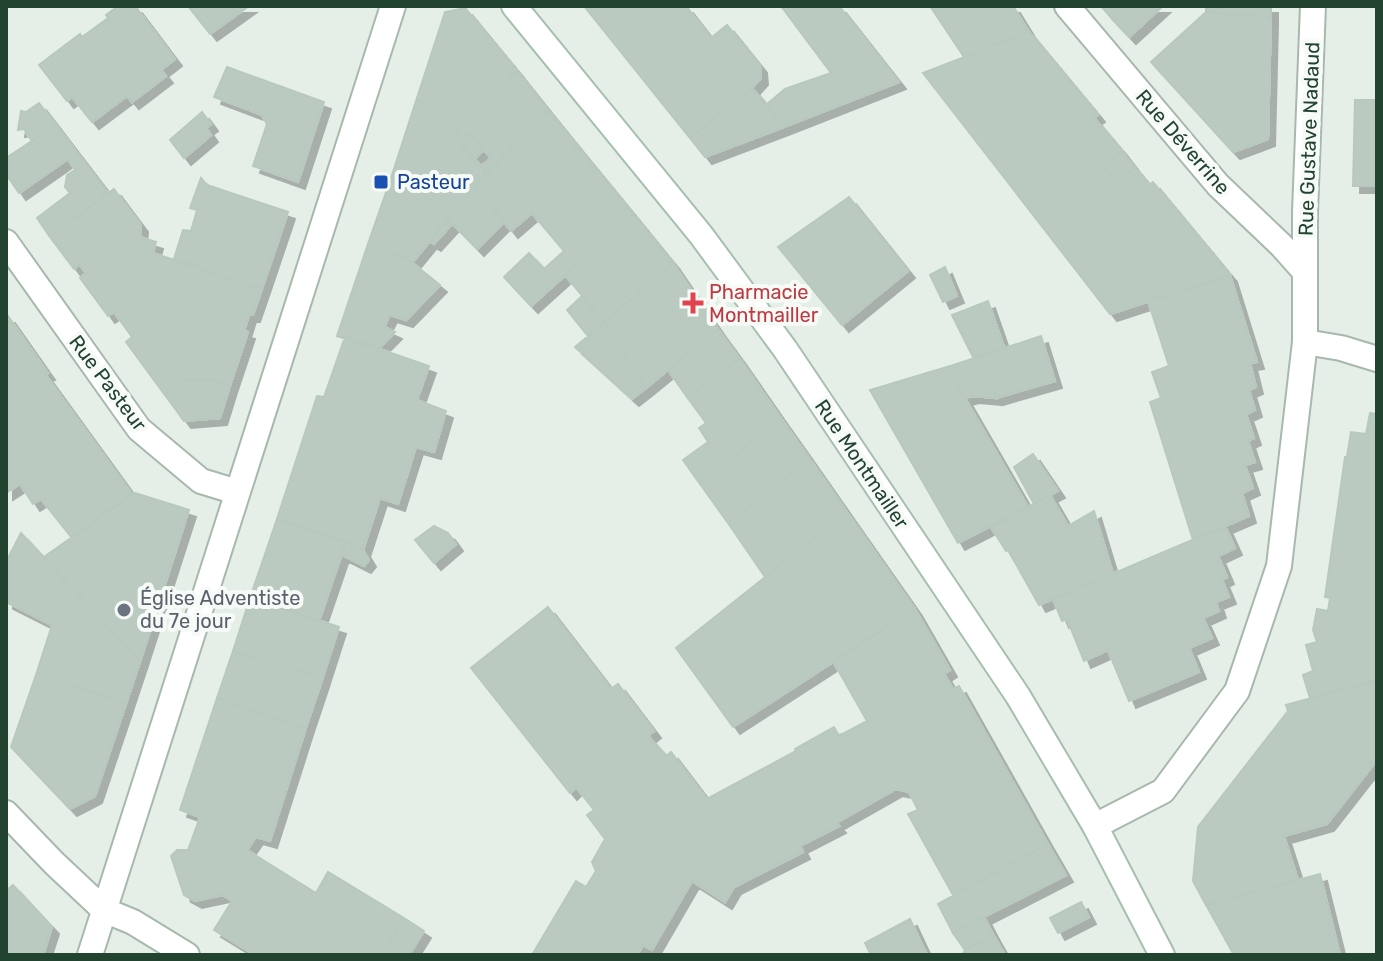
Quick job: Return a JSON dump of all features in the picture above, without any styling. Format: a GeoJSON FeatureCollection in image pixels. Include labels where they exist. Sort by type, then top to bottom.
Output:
{"type":"FeatureCollection","features":[{"type":"Feature","properties":{"kind":"street"},"geometry":{"type":"LineString","coordinates":[[90,955],[393,6]]}},
{"type":"Feature","properties":{"kind":"street","name":"Rue Montmailler"},"geometry":{"type":"LineString","coordinates":[[514,6],[701,235],[785,349],[1018,696],[1095,826],[1162,955]]}},
{"type":"Feature","properties":{"kind":"street","name":"Rue Déverrine"},"geometry":{"type":"LineString","coordinates":[[1067,6],[1218,185],[1305,272]]}},
{"type":"Feature","properties":{"kind":"street","name":"Rue Gustave Nadaud"},"geometry":{"type":"LineString","coordinates":[[1095,826],[1163,791],[1237,691],[1279,566],[1305,342],[1305,212],[1313,6]]}},
{"type":"Feature","properties":{"kind":"street","name":"Rue Pasteur"},"geometry":{"type":"LineString","coordinates":[[6,242],[139,429],[201,481],[237,492]]}},
{"type":"Feature","properties":{"kind":"street"},"geometry":{"type":"LineString","coordinates":[[1305,342],[1341,348],[1377,359]]}},
{"type":"Feature","properties":{"kind":"street"},"geometry":{"type":"LineString","coordinates":[[6,813],[104,910],[133,922],[187,955]]}},
{"type":"Feature","properties":{"kind":"building"},"geometry":{"type":"Polygon","coordinates":[[[118,6],[135,6],[175,59],[161,70],[166,76],[132,102],[127,96],[92,122],[72,97],[67,101],[39,65],[80,34],[82,37],[108,18],[106,15],[118,6]]]}},
{"type":"Feature","properties":{"kind":"building"},"geometry":{"type":"Polygon","coordinates":[[[188,6],[249,6],[210,34],[188,6]]]}},
{"type":"Feature","properties":{"kind":"building"},"geometry":{"type":"Polygon","coordinates":[[[584,6],[686,6],[711,38],[727,25],[760,66],[761,78],[690,138],[584,6]]]}},
{"type":"Feature","properties":{"kind":"building"},"geometry":{"type":"Polygon","coordinates":[[[781,6],[839,6],[899,82],[784,127],[766,105],[785,89],[831,73],[781,6]]]}},
{"type":"Feature","properties":{"kind":"building"},"geometry":{"type":"Polygon","coordinates":[[[930,6],[1013,6],[1029,32],[964,57],[930,6]]]}},
{"type":"Feature","properties":{"kind":"building"},"geometry":{"type":"Polygon","coordinates":[[[1101,6],[1129,6],[1113,20],[1101,6]]]}},
{"type":"Feature","properties":{"kind":"building"},"geometry":{"type":"Polygon","coordinates":[[[1129,6],[1163,6],[1129,37],[1113,20],[1129,6]]]}},
{"type":"Feature","properties":{"kind":"building"},"geometry":{"type":"Polygon","coordinates":[[[1206,6],[1271,6],[1271,17],[1206,12],[1206,6]]]}},
{"type":"Feature","properties":{"kind":"building"},"geometry":{"type":"Polygon","coordinates":[[[465,8],[517,71],[452,135],[417,98],[445,12],[465,8]]]}},
{"type":"Feature","properties":{"kind":"building"},"geometry":{"type":"Polygon","coordinates":[[[1206,12],[1271,17],[1268,139],[1233,152],[1151,62],[1206,12]]]}},
{"type":"Feature","properties":{"kind":"building"},"geometry":{"type":"Polygon","coordinates":[[[1029,32],[1098,115],[1094,118],[1122,151],[1103,167],[1117,183],[1135,168],[1149,185],[1153,182],[1230,275],[1110,314],[923,73],[1029,32]]]}},
{"type":"Feature","properties":{"kind":"building"},"geometry":{"type":"Polygon","coordinates":[[[227,67],[324,102],[298,182],[253,166],[267,124],[262,115],[214,97],[227,67]]]}},
{"type":"Feature","properties":{"kind":"building"},"geometry":{"type":"Polygon","coordinates":[[[517,71],[548,110],[487,172],[481,166],[491,158],[469,133],[459,143],[452,135],[517,71]]]}},
{"type":"Feature","properties":{"kind":"building"},"geometry":{"type":"Polygon","coordinates":[[[752,88],[784,127],[705,157],[690,138],[752,88]]]}},
{"type":"Feature","properties":{"kind":"building"},"geometry":{"type":"Polygon","coordinates":[[[417,98],[487,172],[473,187],[504,222],[477,249],[416,186],[391,178],[417,98]]]}},
{"type":"Feature","properties":{"kind":"building"},"geometry":{"type":"Polygon","coordinates":[[[1355,100],[1377,100],[1377,186],[1353,186],[1355,100]]]}},
{"type":"Feature","properties":{"kind":"building"},"geometry":{"type":"Polygon","coordinates":[[[39,103],[56,125],[32,141],[24,129],[18,130],[21,111],[26,112],[39,103]]]}},
{"type":"Feature","properties":{"kind":"building"},"geometry":{"type":"Polygon","coordinates":[[[548,110],[578,147],[504,222],[473,187],[548,110]]]}},
{"type":"Feature","properties":{"kind":"building"},"geometry":{"type":"Polygon","coordinates":[[[202,112],[211,124],[206,128],[211,135],[184,158],[170,140],[202,112]]]}},
{"type":"Feature","properties":{"kind":"building"},"geometry":{"type":"Polygon","coordinates":[[[56,125],[108,193],[50,237],[37,218],[70,193],[65,187],[67,175],[75,170],[68,159],[19,193],[6,174],[6,158],[56,125]]]}},
{"type":"Feature","properties":{"kind":"building"},"geometry":{"type":"Polygon","coordinates":[[[469,133],[484,150],[474,159],[459,143],[469,133]]]}},
{"type":"Feature","properties":{"kind":"building"},"geometry":{"type":"Polygon","coordinates":[[[578,147],[633,214],[531,306],[504,277],[529,253],[544,269],[564,251],[532,213],[511,231],[504,222],[578,147]]]}},
{"type":"Feature","properties":{"kind":"building"},"geometry":{"type":"Polygon","coordinates":[[[1122,151],[1135,168],[1117,183],[1103,167],[1122,151]]]}},
{"type":"Feature","properties":{"kind":"building"},"geometry":{"type":"Polygon","coordinates":[[[201,178],[207,185],[288,212],[262,289],[174,259],[183,230],[191,231],[197,210],[190,208],[201,178]]]}},
{"type":"Feature","properties":{"kind":"building"},"geometry":{"type":"Polygon","coordinates":[[[391,178],[416,186],[448,219],[412,263],[405,257],[368,244],[391,178]]]}},
{"type":"Feature","properties":{"kind":"building"},"geometry":{"type":"Polygon","coordinates":[[[114,189],[141,225],[140,237],[156,242],[153,253],[262,289],[253,315],[249,315],[244,331],[248,332],[230,386],[207,379],[185,381],[165,395],[126,342],[132,337],[114,312],[108,316],[80,278],[86,273],[79,264],[74,269],[50,237],[114,189]]]}},
{"type":"Feature","properties":{"kind":"building"},"geometry":{"type":"Polygon","coordinates":[[[849,197],[908,271],[842,325],[778,247],[849,197]]]}},
{"type":"Feature","properties":{"kind":"building"},"geometry":{"type":"Polygon","coordinates":[[[633,214],[673,263],[604,322],[565,275],[633,214]]]}},
{"type":"Feature","properties":{"kind":"building"},"geometry":{"type":"Polygon","coordinates":[[[448,219],[453,223],[434,244],[429,241],[448,219]]]}},
{"type":"Feature","properties":{"kind":"building"},"geometry":{"type":"Polygon","coordinates":[[[368,244],[405,257],[440,285],[406,320],[390,315],[384,327],[395,332],[378,349],[337,336],[368,244]]]}},
{"type":"Feature","properties":{"kind":"building"},"geometry":{"type":"Polygon","coordinates":[[[673,263],[718,329],[646,388],[605,322],[673,263]]]}},
{"type":"Feature","properties":{"kind":"building"},"geometry":{"type":"Polygon","coordinates":[[[945,267],[957,296],[943,302],[930,275],[945,267]]]}},
{"type":"Feature","properties":{"kind":"building"},"geometry":{"type":"Polygon","coordinates":[[[1230,275],[1257,362],[1250,363],[1256,387],[1249,390],[1255,410],[1246,414],[1254,438],[1248,441],[1255,462],[1245,465],[1253,488],[1242,493],[1249,516],[1193,540],[1150,402],[1161,398],[1152,372],[1169,366],[1148,301],[1230,275]]]}},
{"type":"Feature","properties":{"kind":"building"},"geometry":{"type":"Polygon","coordinates":[[[582,296],[604,322],[588,336],[567,310],[582,296]]]}},
{"type":"Feature","properties":{"kind":"building"},"geometry":{"type":"Polygon","coordinates":[[[988,301],[1004,347],[973,357],[952,315],[988,301]]]}},
{"type":"Feature","properties":{"kind":"building"},"geometry":{"type":"Polygon","coordinates":[[[8,316],[48,373],[45,374],[132,494],[71,537],[41,499],[33,504],[20,484],[6,493],[8,316]]]}},
{"type":"Feature","properties":{"kind":"building"},"geometry":{"type":"Polygon","coordinates":[[[605,322],[646,388],[632,399],[575,347],[605,322]]]}},
{"type":"Feature","properties":{"kind":"building"},"geometry":{"type":"Polygon","coordinates":[[[718,329],[740,359],[687,397],[668,370],[718,329]]]}},
{"type":"Feature","properties":{"kind":"building"},"geometry":{"type":"Polygon","coordinates":[[[1041,336],[1055,381],[996,398],[981,356],[1041,336]]]}},
{"type":"Feature","properties":{"kind":"building"},"geometry":{"type":"Polygon","coordinates":[[[345,337],[429,366],[417,400],[446,411],[434,452],[416,447],[398,504],[380,498],[363,550],[277,519],[317,396],[324,397],[345,337]]]}},
{"type":"Feature","properties":{"kind":"building"},"geometry":{"type":"Polygon","coordinates":[[[981,356],[996,398],[965,398],[947,367],[981,356]]]}},
{"type":"Feature","properties":{"kind":"building"},"geometry":{"type":"Polygon","coordinates":[[[740,359],[781,418],[700,484],[683,460],[708,442],[699,428],[706,423],[687,397],[740,359]]]}},
{"type":"Feature","properties":{"kind":"building"},"geometry":{"type":"Polygon","coordinates":[[[947,367],[1028,507],[958,543],[870,390],[947,367]]]}},
{"type":"Feature","properties":{"kind":"building"},"geometry":{"type":"Polygon","coordinates":[[[207,379],[230,386],[220,418],[184,421],[165,395],[185,381],[207,379]]]}},
{"type":"Feature","properties":{"kind":"building"},"geometry":{"type":"Polygon","coordinates":[[[1370,413],[1377,414],[1377,680],[1310,698],[1303,675],[1313,671],[1306,645],[1317,642],[1313,630],[1317,609],[1328,611],[1330,598],[1325,597],[1345,457],[1351,432],[1366,434],[1370,413]]]}},
{"type":"Feature","properties":{"kind":"building"},"geometry":{"type":"Polygon","coordinates":[[[781,418],[810,459],[728,523],[700,484],[781,418]]]}},
{"type":"Feature","properties":{"kind":"building"},"geometry":{"type":"Polygon","coordinates":[[[1033,454],[1058,491],[1034,504],[1014,467],[1033,454]]]}},
{"type":"Feature","properties":{"kind":"building"},"geometry":{"type":"Polygon","coordinates":[[[810,459],[847,512],[765,577],[728,523],[810,459]]]}},
{"type":"Feature","properties":{"kind":"building","name":"Église Adventiste du 7e jour"},"geometry":{"type":"Polygon","coordinates":[[[135,493],[189,510],[140,662],[44,557],[135,493]]]}},
{"type":"Feature","properties":{"kind":"building"},"geometry":{"type":"Polygon","coordinates":[[[1050,495],[1068,526],[1094,511],[1113,574],[1039,605],[1008,550],[991,527],[1050,495]]]}},
{"type":"Feature","properties":{"kind":"building"},"geometry":{"type":"Polygon","coordinates":[[[847,512],[915,609],[733,727],[676,648],[847,512]]]}},
{"type":"Feature","properties":{"kind":"building"},"geometry":{"type":"Polygon","coordinates":[[[277,519],[346,542],[319,621],[250,598],[277,519]]]}},
{"type":"Feature","properties":{"kind":"building"},"geometry":{"type":"Polygon","coordinates":[[[434,526],[448,533],[456,544],[434,563],[415,540],[434,526]]]}},
{"type":"Feature","properties":{"kind":"building"},"geometry":{"type":"Polygon","coordinates":[[[1225,526],[1235,548],[1218,556],[1227,577],[1222,580],[1229,597],[1216,602],[1219,611],[1203,618],[1212,638],[1189,648],[1199,672],[1129,701],[1108,650],[1084,661],[1067,619],[1062,621],[1053,599],[1225,526]]]}},
{"type":"Feature","properties":{"kind":"building"},"geometry":{"type":"Polygon","coordinates":[[[21,533],[140,662],[126,704],[37,672],[52,625],[6,602],[6,562],[21,533]]]}},
{"type":"Feature","properties":{"kind":"building"},"geometry":{"type":"Polygon","coordinates":[[[346,542],[363,550],[369,560],[364,566],[342,555],[346,542]]]}},
{"type":"Feature","properties":{"kind":"building"},"geometry":{"type":"Polygon","coordinates":[[[250,598],[339,627],[322,680],[233,651],[250,598]]]}},
{"type":"Feature","properties":{"kind":"building"},"geometry":{"type":"Polygon","coordinates":[[[548,607],[611,689],[618,684],[654,731],[648,736],[666,756],[671,752],[707,799],[834,727],[839,736],[867,721],[833,661],[915,609],[950,670],[944,674],[953,689],[959,686],[1048,844],[953,895],[908,814],[918,810],[909,792],[896,789],[836,823],[839,826],[800,846],[803,852],[734,887],[725,902],[692,881],[652,950],[643,945],[637,955],[532,955],[576,881],[586,887],[596,871],[592,862],[605,839],[587,815],[594,810],[576,787],[570,793],[471,668],[548,607]]]}},
{"type":"Feature","properties":{"kind":"building"},"geometry":{"type":"Polygon","coordinates":[[[233,651],[322,680],[306,728],[217,698],[233,651]]]}},
{"type":"Feature","properties":{"kind":"building"},"geometry":{"type":"Polygon","coordinates":[[[37,672],[126,704],[95,796],[70,809],[11,747],[37,672]]]}},
{"type":"Feature","properties":{"kind":"building"},"geometry":{"type":"Polygon","coordinates":[[[1377,680],[1377,760],[1327,824],[1284,836],[1298,880],[1206,905],[1193,881],[1198,827],[1288,711],[1286,705],[1377,680]]]}},
{"type":"Feature","properties":{"kind":"building"},"geometry":{"type":"Polygon","coordinates":[[[217,698],[306,728],[270,841],[256,837],[247,850],[316,893],[328,872],[404,918],[383,955],[255,955],[214,930],[232,901],[223,895],[195,901],[184,895],[171,856],[177,850],[188,850],[200,817],[180,810],[217,698]]]}},
{"type":"Feature","properties":{"kind":"building"},"geometry":{"type":"Polygon","coordinates":[[[1048,844],[1066,875],[953,933],[938,904],[1048,844]]]}},
{"type":"Feature","properties":{"kind":"building"},"geometry":{"type":"Polygon","coordinates":[[[1320,874],[1340,955],[1234,955],[1206,905],[1320,874]]]}},
{"type":"Feature","properties":{"kind":"building"},"geometry":{"type":"Polygon","coordinates":[[[13,885],[52,927],[43,955],[6,955],[6,891],[13,885]]]}},
{"type":"Feature","properties":{"kind":"building"},"geometry":{"type":"Polygon","coordinates":[[[1081,902],[1089,917],[1058,933],[1050,918],[1081,902]]]}},
{"type":"Feature","properties":{"kind":"building"},"geometry":{"type":"Polygon","coordinates":[[[984,917],[994,936],[965,950],[953,933],[984,917]]]}},
{"type":"Feature","properties":{"kind":"building"},"geometry":{"type":"Polygon","coordinates":[[[404,918],[424,931],[409,955],[383,955],[404,918]]]}},
{"type":"Feature","properties":{"kind":"building"},"geometry":{"type":"Polygon","coordinates":[[[910,919],[927,955],[871,955],[865,943],[910,919]]]}},
{"type":"Feature","properties":{"kind":"building"},"geometry":{"type":"Polygon","coordinates":[[[994,936],[1005,955],[962,955],[965,950],[994,936]]]}},
{"type":"Feature","properties":{"kind":"place","name":"Pasteur"},"geometry":{"type":"Point","coordinates":[381,182]}},
{"type":"Feature","properties":{"kind":"place","name":"Pharmacie Montmailler"},"geometry":{"type":"Point","coordinates":[693,303]}},
{"type":"Feature","properties":{"kind":"place","name":"Église Adventiste du 7e jour"},"geometry":{"type":"Point","coordinates":[124,610]}}]}
